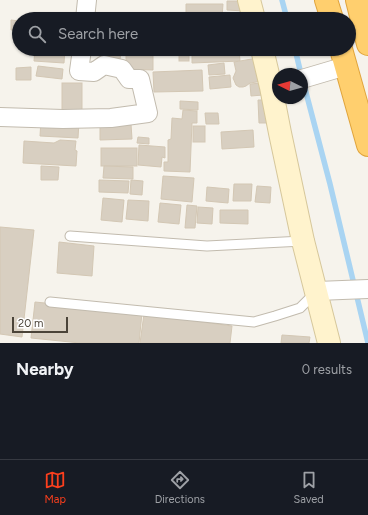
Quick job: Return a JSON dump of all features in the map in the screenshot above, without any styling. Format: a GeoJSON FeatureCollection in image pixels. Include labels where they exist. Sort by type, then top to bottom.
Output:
{"type":"FeatureCollection","features":[{"type":"Feature","properties":{"kind":"highway"},"geometry":{"type":"LineString","coordinates":[[326,0],[330,12]]}},
{"type":"Feature","properties":{"kind":"highway"},"geometry":{"type":"LineString","coordinates":[[357,0],[368,44]]}},
{"type":"Feature","properties":{"kind":"highway"},"geometry":{"type":"LineString","coordinates":[[344,58],[368,146]]}},
{"type":"Feature","properties":{"kind":"street"},"geometry":{"type":"LineString","coordinates":[[86,12],[87,0]]}},
{"type":"Feature","properties":{"kind":"street"},"geometry":{"type":"LineString","coordinates":[[249,0],[252,12]]}},
{"type":"Feature","properties":{"kind":"street"},"geometry":{"type":"LineString","coordinates":[[0,117],[63,119],[111,118],[148,113],[140,79],[129,79],[122,69],[104,65],[94,72],[80,71],[81,56]]}},
{"type":"Feature","properties":{"kind":"street"},"geometry":{"type":"LineString","coordinates":[[264,56],[272,77]]}},
{"type":"Feature","properties":{"kind":"street"},"geometry":{"type":"LineString","coordinates":[[309,78],[344,58]]}},
{"type":"Feature","properties":{"kind":"street"},"geometry":{"type":"LineString","coordinates":[[277,104],[282,141],[304,241],[326,291],[329,343]]}},
{"type":"Feature","properties":{"kind":"street"},"geometry":{"type":"LineString","coordinates":[[326,291],[368,288]]}},
{"type":"Feature","properties":{"kind":"lane"},"geometry":{"type":"LineString","coordinates":[[70,236],[207,246],[304,241]]}},
{"type":"Feature","properties":{"kind":"lane"},"geometry":{"type":"LineString","coordinates":[[50,302],[254,322],[300,308],[326,291]]}},
{"type":"Feature","properties":{"kind":"building"},"geometry":{"type":"Polygon","coordinates":[[[227,1],[244,1],[244,11],[227,10],[227,1]]]}},
{"type":"Feature","properties":{"kind":"building"},"geometry":{"type":"Polygon","coordinates":[[[186,4],[223,4],[222,12],[186,12],[186,4]]]}},
{"type":"Feature","properties":{"kind":"building"},"geometry":{"type":"Polygon","coordinates":[[[34,56],[64,56],[64,63],[34,61],[34,56]]]}},
{"type":"Feature","properties":{"kind":"building"},"geometry":{"type":"Polygon","coordinates":[[[100,56],[120,56],[120,60],[100,56]]]}},
{"type":"Feature","properties":{"kind":"building"},"geometry":{"type":"Polygon","coordinates":[[[126,56],[153,56],[153,70],[126,69],[126,56]]]}},
{"type":"Feature","properties":{"kind":"building"},"geometry":{"type":"Polygon","coordinates":[[[179,56],[189,56],[189,61],[179,61],[179,56]]]}},
{"type":"Feature","properties":{"kind":"building"},"geometry":{"type":"Polygon","coordinates":[[[192,56],[240,56],[240,61],[192,63],[192,56]]]}},
{"type":"Feature","properties":{"kind":"building"},"geometry":{"type":"Polygon","coordinates":[[[258,58],[263,81],[250,83],[243,87],[236,85],[233,78],[236,71],[234,62],[258,58]]]}},
{"type":"Feature","properties":{"kind":"building"},"geometry":{"type":"Polygon","coordinates":[[[224,63],[225,74],[209,75],[208,65],[224,63]]]}},
{"type":"Feature","properties":{"kind":"building"},"geometry":{"type":"Polygon","coordinates":[[[38,66],[63,69],[62,79],[36,76],[38,66]]]}},
{"type":"Feature","properties":{"kind":"building"},"geometry":{"type":"Polygon","coordinates":[[[31,67],[31,80],[16,80],[16,68],[31,67]]]}},
{"type":"Feature","properties":{"kind":"building"},"geometry":{"type":"Polygon","coordinates":[[[202,70],[203,91],[154,92],[153,72],[202,70]]]}},
{"type":"Feature","properties":{"kind":"building"},"geometry":{"type":"Polygon","coordinates":[[[230,75],[231,87],[210,89],[209,77],[230,75]]]}},
{"type":"Feature","properties":{"kind":"building"},"geometry":{"type":"Polygon","coordinates":[[[62,83],[82,83],[82,115],[62,115],[62,83]]]}},
{"type":"Feature","properties":{"kind":"building"},"geometry":{"type":"Polygon","coordinates":[[[262,83],[263,95],[251,96],[250,84],[262,83]]]}},
{"type":"Feature","properties":{"kind":"building"},"geometry":{"type":"Polygon","coordinates":[[[258,100],[266,100],[272,123],[259,123],[258,100]]]}},
{"type":"Feature","properties":{"kind":"building"},"geometry":{"type":"Polygon","coordinates":[[[180,101],[198,102],[198,110],[180,109],[180,101]]]}},
{"type":"Feature","properties":{"kind":"building"},"geometry":{"type":"Polygon","coordinates":[[[183,110],[197,111],[197,123],[192,123],[190,172],[164,171],[164,162],[168,162],[168,140],[171,139],[172,118],[182,119],[183,110]]]}},
{"type":"Feature","properties":{"kind":"building"},"geometry":{"type":"Polygon","coordinates":[[[205,113],[218,113],[219,124],[206,124],[205,113]]]}},
{"type":"Feature","properties":{"kind":"building"},"geometry":{"type":"Polygon","coordinates":[[[41,120],[79,122],[78,138],[40,136],[41,120]]]}},
{"type":"Feature","properties":{"kind":"building"},"geometry":{"type":"Polygon","coordinates":[[[131,124],[132,139],[100,140],[100,125],[131,124]]]}},
{"type":"Feature","properties":{"kind":"building"},"geometry":{"type":"Polygon","coordinates":[[[193,126],[205,126],[205,142],[193,142],[193,126]]]}},
{"type":"Feature","properties":{"kind":"building"},"geometry":{"type":"Polygon","coordinates":[[[253,130],[254,147],[222,149],[221,132],[253,130]]]}},
{"type":"Feature","properties":{"kind":"building"},"geometry":{"type":"Polygon","coordinates":[[[138,137],[149,138],[149,144],[137,143],[138,137]]]}},
{"type":"Feature","properties":{"kind":"building"},"geometry":{"type":"Polygon","coordinates":[[[60,140],[76,141],[76,166],[23,163],[24,141],[54,143],[60,140]]]}},
{"type":"Feature","properties":{"kind":"building"},"geometry":{"type":"Polygon","coordinates":[[[139,145],[165,147],[165,158],[162,157],[161,167],[138,165],[139,145]]]}},
{"type":"Feature","properties":{"kind":"building"},"geometry":{"type":"Polygon","coordinates":[[[101,148],[137,148],[137,166],[101,166],[101,148]]]}},
{"type":"Feature","properties":{"kind":"building"},"geometry":{"type":"Polygon","coordinates":[[[41,166],[59,167],[58,180],[41,180],[41,166]]]}},
{"type":"Feature","properties":{"kind":"building"},"geometry":{"type":"Polygon","coordinates":[[[104,166],[133,167],[133,179],[103,178],[104,166]]]}},
{"type":"Feature","properties":{"kind":"building"},"geometry":{"type":"Polygon","coordinates":[[[163,176],[194,178],[192,202],[161,199],[163,176]]]}},
{"type":"Feature","properties":{"kind":"building"},"geometry":{"type":"Polygon","coordinates":[[[99,180],[129,181],[128,193],[99,192],[99,180]]]}},
{"type":"Feature","properties":{"kind":"building"},"geometry":{"type":"Polygon","coordinates":[[[131,180],[143,181],[142,195],[130,194],[131,180]]]}},
{"type":"Feature","properties":{"kind":"building"},"geometry":{"type":"Polygon","coordinates":[[[234,184],[252,184],[251,201],[233,201],[234,184]]]}},
{"type":"Feature","properties":{"kind":"building"},"geometry":{"type":"Polygon","coordinates":[[[257,186],[271,187],[270,203],[255,202],[257,186]]]}},
{"type":"Feature","properties":{"kind":"building"},"geometry":{"type":"Polygon","coordinates":[[[207,187],[229,189],[228,203],[206,201],[207,187]]]}},
{"type":"Feature","properties":{"kind":"building"},"geometry":{"type":"Polygon","coordinates":[[[103,198],[124,200],[122,222],[101,220],[103,198]]]}},
{"type":"Feature","properties":{"kind":"building"},"geometry":{"type":"Polygon","coordinates":[[[128,200],[149,201],[148,221],[126,219],[128,200]]]}},
{"type":"Feature","properties":{"kind":"building"},"geometry":{"type":"Polygon","coordinates":[[[160,203],[181,205],[179,224],[158,222],[160,203]]]}},
{"type":"Feature","properties":{"kind":"building"},"geometry":{"type":"Polygon","coordinates":[[[187,205],[197,206],[195,228],[185,228],[187,205]]]}},
{"type":"Feature","properties":{"kind":"building"},"geometry":{"type":"Polygon","coordinates":[[[198,207],[213,208],[212,224],[197,223],[198,207]]]}},
{"type":"Feature","properties":{"kind":"building"},"geometry":{"type":"Polygon","coordinates":[[[220,210],[248,210],[248,224],[220,223],[220,210]]]}},
{"type":"Feature","properties":{"kind":"building"},"geometry":{"type":"Polygon","coordinates":[[[0,227],[34,230],[22,337],[0,334],[0,227]]]}},
{"type":"Feature","properties":{"kind":"building"},"geometry":{"type":"Polygon","coordinates":[[[59,242],[94,246],[92,276],[57,273],[59,242]]]}},
{"type":"Feature","properties":{"kind":"building"},"geometry":{"type":"Polygon","coordinates":[[[35,302],[142,313],[139,343],[80,343],[31,338],[35,302]]]}},
{"type":"Feature","properties":{"kind":"building"},"geometry":{"type":"Polygon","coordinates":[[[144,314],[232,326],[230,343],[140,343],[144,314]]]}},
{"type":"Feature","properties":{"kind":"building"},"geometry":{"type":"Polygon","coordinates":[[[282,335],[310,337],[309,343],[281,343],[282,335]]]}},
{"type":"Feature","properties":{"kind":"waterway"},"geometry":{"type":"LineString","coordinates":[[282,0],[285,12]]}},
{"type":"Feature","properties":{"kind":"waterway"},"geometry":{"type":"LineString","coordinates":[[297,56],[300,68]]}},
{"type":"Feature","properties":{"kind":"waterway"},"geometry":{"type":"LineString","coordinates":[[308,100],[330,184],[368,343]]}}]}
